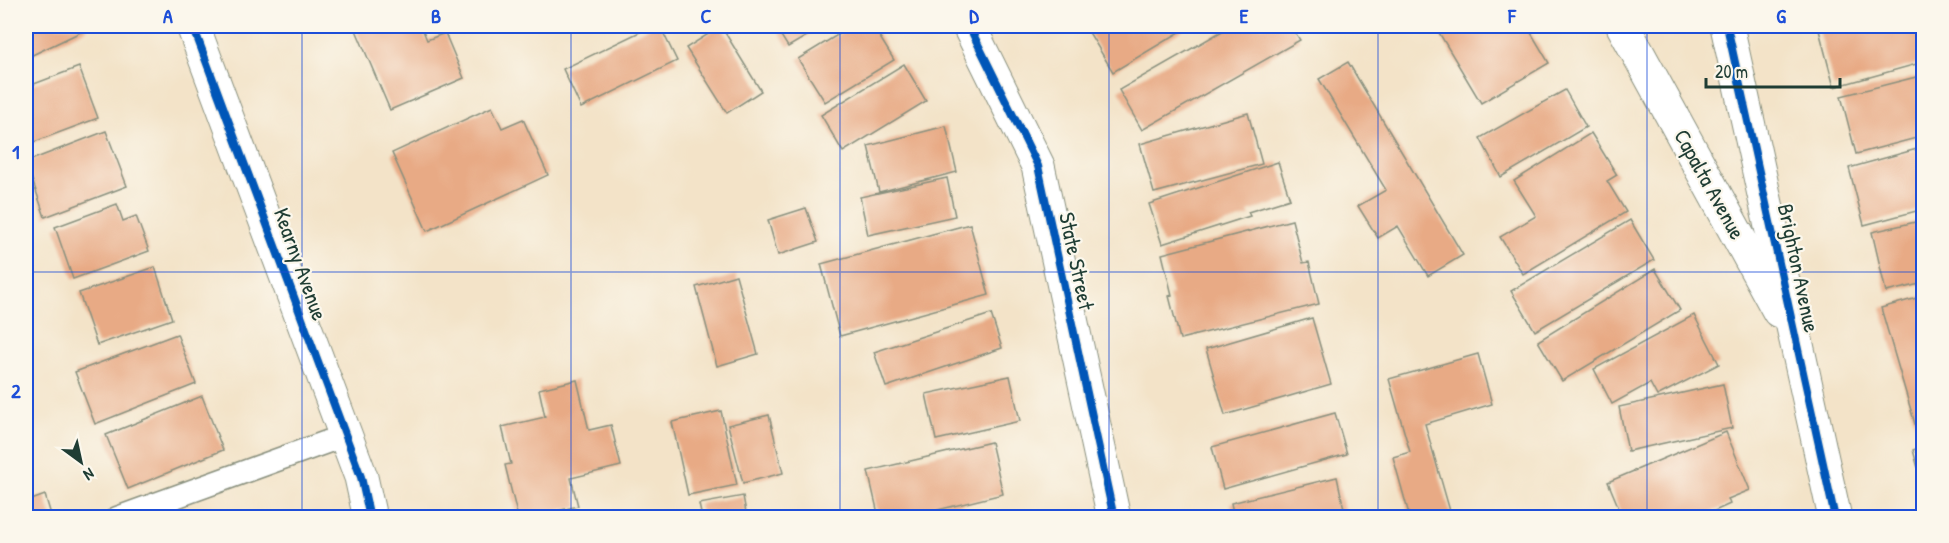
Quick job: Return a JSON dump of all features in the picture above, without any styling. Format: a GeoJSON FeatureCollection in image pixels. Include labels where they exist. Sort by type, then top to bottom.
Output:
{"type":"FeatureCollection","features":[{"type":"Feature","properties":{"kind":"street","name":"Kearny Avenue"},"geometry":{"type":"LineString","coordinates":[[193,26],[346,435],[361,477],[370,518]]}},
{"type":"Feature","properties":{"kind":"street","name":"State Street"},"geometry":{"type":"LineString","coordinates":[[969,26],[1038,166],[1114,518]]}},
{"type":"Feature","properties":{"kind":"street","name":"Capalta Avenue"},"geometry":{"type":"LineString","coordinates":[[1623,26],[1797,343]]}},
{"type":"Feature","properties":{"kind":"street","name":"Brighton Avenue"},"geometry":{"type":"LineString","coordinates":[[1728,26],[1835,518]]}},
{"type":"Feature","properties":{"kind":"lane"},"geometry":{"type":"LineString","coordinates":[[117,518],[346,435]]}},
{"type":"Feature","properties":{"kind":"building"},"geometry":{"type":"Polygon","coordinates":[[[26,26],[86,26],[87,29],[26,58],[26,26]]]}},
{"type":"Feature","properties":{"kind":"building"},"geometry":{"type":"Polygon","coordinates":[[[367,26],[421,26],[427,40],[445,33],[464,78],[390,110],[356,30],[367,26]]]}},
{"type":"Feature","properties":{"kind":"building"},"geometry":{"type":"Polygon","coordinates":[[[652,26],[660,26],[677,61],[581,108],[563,69],[652,26]]]}},
{"type":"Feature","properties":{"kind":"building"},"geometry":{"type":"Polygon","coordinates":[[[721,26],[761,91],[727,113],[686,48],[721,26]]]}},
{"type":"Feature","properties":{"kind":"building"},"geometry":{"type":"Polygon","coordinates":[[[775,26],[824,26],[788,47],[775,26]]]}},
{"type":"Feature","properties":{"kind":"building"},"geometry":{"type":"Polygon","coordinates":[[[852,26],[873,26],[894,60],[825,102],[798,59],[852,26]]]}},
{"type":"Feature","properties":{"kind":"building"},"geometry":{"type":"Polygon","coordinates":[[[1093,26],[1190,26],[1113,72],[1087,29],[1093,26]]]}},
{"type":"Feature","properties":{"kind":"building"},"geometry":{"type":"Polygon","coordinates":[[[1231,26],[1291,26],[1300,40],[1142,130],[1119,90],[1231,26]]]}},
{"type":"Feature","properties":{"kind":"building"},"geometry":{"type":"Polygon","coordinates":[[[1435,26],[1527,26],[1549,63],[1481,103],[1435,26]]]}},
{"type":"Feature","properties":{"kind":"building"},"geometry":{"type":"Polygon","coordinates":[[[1836,26],[1924,26],[1924,62],[1834,87],[1819,30],[1836,26]]]}},
{"type":"Feature","properties":{"kind":"building"},"geometry":{"type":"Polygon","coordinates":[[[1348,62],[1463,255],[1428,276],[1398,226],[1378,238],[1358,206],[1386,190],[1319,79],[1348,62]]]}},
{"type":"Feature","properties":{"kind":"building"},"geometry":{"type":"Polygon","coordinates":[[[904,64],[926,101],[843,152],[821,115],[904,64]]]}},
{"type":"Feature","properties":{"kind":"building"},"geometry":{"type":"Polygon","coordinates":[[[79,67],[98,118],[26,145],[26,87],[79,67]]]}},
{"type":"Feature","properties":{"kind":"building"},"geometry":{"type":"Polygon","coordinates":[[[1924,75],[1924,136],[1856,154],[1841,96],[1924,75]]]}},
{"type":"Feature","properties":{"kind":"building"},"geometry":{"type":"Polygon","coordinates":[[[1565,90],[1586,127],[1501,177],[1480,138],[1565,90]]]}},
{"type":"Feature","properties":{"kind":"building"},"geometry":{"type":"Polygon","coordinates":[[[492,107],[502,128],[523,119],[548,175],[427,231],[392,153],[492,107]]]}},
{"type":"Feature","properties":{"kind":"building"},"geometry":{"type":"Polygon","coordinates":[[[1248,113],[1262,164],[1154,193],[1140,144],[1248,113]]]}},
{"type":"Feature","properties":{"kind":"building"},"geometry":{"type":"Polygon","coordinates":[[[946,126],[957,172],[879,192],[868,146],[946,126]]]}},
{"type":"Feature","properties":{"kind":"building"},"geometry":{"type":"Polygon","coordinates":[[[106,131],[127,186],[45,217],[26,162],[106,131]]]}},
{"type":"Feature","properties":{"kind":"building"},"geometry":{"type":"Polygon","coordinates":[[[1591,133],[1617,175],[1607,181],[1626,212],[1523,274],[1500,237],[1536,216],[1514,181],[1591,133]]]}},
{"type":"Feature","properties":{"kind":"building"},"geometry":{"type":"Polygon","coordinates":[[[1924,147],[1924,209],[1864,225],[1849,168],[1924,147]]]}},
{"type":"Feature","properties":{"kind":"building"},"geometry":{"type":"Polygon","coordinates":[[[1278,162],[1290,199],[1248,212],[1250,216],[1162,244],[1149,204],[1278,162]]]}},
{"type":"Feature","properties":{"kind":"building"},"geometry":{"type":"Polygon","coordinates":[[[947,178],[955,216],[868,235],[860,197],[947,178]]]}},
{"type":"Feature","properties":{"kind":"building"},"geometry":{"type":"Polygon","coordinates":[[[117,204],[123,221],[136,216],[149,251],[73,279],[55,227],[117,204]]]}},
{"type":"Feature","properties":{"kind":"building"},"geometry":{"type":"Polygon","coordinates":[[[806,208],[818,242],[778,255],[768,220],[806,208]]]}},
{"type":"Feature","properties":{"kind":"building"},"geometry":{"type":"Polygon","coordinates":[[[1292,220],[1303,263],[1309,262],[1319,304],[1180,339],[1169,296],[1172,295],[1162,254],[1292,220]]]}},
{"type":"Feature","properties":{"kind":"building"},"geometry":{"type":"Polygon","coordinates":[[[1630,220],[1654,260],[1535,331],[1511,291],[1630,220]]]}},
{"type":"Feature","properties":{"kind":"building"},"geometry":{"type":"Polygon","coordinates":[[[1924,220],[1924,283],[1886,292],[1872,232],[1924,220]]]}},
{"type":"Feature","properties":{"kind":"building"},"geometry":{"type":"Polygon","coordinates":[[[970,224],[989,295],[840,336],[821,264],[970,224]]]}},
{"type":"Feature","properties":{"kind":"building"},"geometry":{"type":"Polygon","coordinates":[[[155,267],[172,319],[97,345],[79,293],[155,267]]]}},
{"type":"Feature","properties":{"kind":"building"},"geometry":{"type":"Polygon","coordinates":[[[1655,269],[1680,310],[1562,381],[1538,341],[1655,269]]]}},
{"type":"Feature","properties":{"kind":"building"},"geometry":{"type":"Polygon","coordinates":[[[736,275],[758,354],[717,366],[696,287],[736,275]]]}},
{"type":"Feature","properties":{"kind":"building"},"geometry":{"type":"Polygon","coordinates":[[[1924,296],[1924,440],[1920,441],[1881,308],[1924,296]]]}},
{"type":"Feature","properties":{"kind":"building"},"geometry":{"type":"Polygon","coordinates":[[[991,314],[1002,348],[886,387],[874,352],[991,314]]]}},
{"type":"Feature","properties":{"kind":"building"},"geometry":{"type":"Polygon","coordinates":[[[1694,315],[1719,364],[1657,396],[1650,383],[1612,404],[1594,369],[1694,315]]]}},
{"type":"Feature","properties":{"kind":"building"},"geometry":{"type":"Polygon","coordinates":[[[1312,318],[1331,384],[1225,415],[1206,349],[1312,318]]]}},
{"type":"Feature","properties":{"kind":"building"},"geometry":{"type":"Polygon","coordinates":[[[177,334],[196,384],[95,424],[75,372],[177,334]]]}},
{"type":"Feature","properties":{"kind":"building"},"geometry":{"type":"Polygon","coordinates":[[[1478,354],[1492,404],[1425,424],[1452,518],[1410,518],[1393,457],[1410,452],[1389,379],[1478,354]]]}},
{"type":"Feature","properties":{"kind":"building"},"geometry":{"type":"Polygon","coordinates":[[[1010,376],[1020,421],[936,440],[926,394],[1010,376]]]}},
{"type":"Feature","properties":{"kind":"building"},"geometry":{"type":"Polygon","coordinates":[[[577,380],[589,430],[611,425],[621,466],[571,478],[578,506],[528,518],[518,518],[505,465],[511,464],[502,427],[545,417],[539,389],[577,380]]]}},
{"type":"Feature","properties":{"kind":"building"},"geometry":{"type":"Polygon","coordinates":[[[1723,384],[1732,428],[1628,451],[1619,407],[1723,384]]]}},
{"type":"Feature","properties":{"kind":"building"},"geometry":{"type":"Polygon","coordinates":[[[202,396],[223,450],[128,489],[106,435],[202,396]]]}},
{"type":"Feature","properties":{"kind":"building"},"geometry":{"type":"Polygon","coordinates":[[[721,411],[737,485],[688,495],[672,422],[721,411]]]}},
{"type":"Feature","properties":{"kind":"building"},"geometry":{"type":"Polygon","coordinates":[[[1335,413],[1347,454],[1223,489],[1212,447],[1335,413]]]}},
{"type":"Feature","properties":{"kind":"building"},"geometry":{"type":"Polygon","coordinates":[[[769,415],[783,473],[743,483],[728,425],[769,415]]]}},
{"type":"Feature","properties":{"kind":"building"},"geometry":{"type":"Polygon","coordinates":[[[1726,432],[1750,490],[1728,499],[1730,504],[1699,518],[1623,518],[1608,482],[1726,432]]]}},
{"type":"Feature","properties":{"kind":"building"},"geometry":{"type":"Polygon","coordinates":[[[991,442],[1003,494],[905,518],[879,518],[868,471],[991,442]]]}},
{"type":"Feature","properties":{"kind":"building"},"geometry":{"type":"Polygon","coordinates":[[[1924,446],[1924,486],[1923,486],[1913,450],[1924,446]]]}},
{"type":"Feature","properties":{"kind":"building"},"geometry":{"type":"Polygon","coordinates":[[[1337,477],[1346,518],[1234,518],[1231,503],[1337,477]]]}},
{"type":"Feature","properties":{"kind":"building"},"geometry":{"type":"Polygon","coordinates":[[[45,495],[52,518],[26,518],[26,502],[45,495]]]}},
{"type":"Feature","properties":{"kind":"building"},"geometry":{"type":"Polygon","coordinates":[[[743,496],[747,518],[702,518],[699,504],[743,496]]]}},
{"type":"Feature","properties":{"kind":"building"},"geometry":{"type":"Polygon","coordinates":[[[1017,512],[1018,518],[997,518],[997,517],[1017,512]]]}},
{"type":"Feature","properties":{"kind":"cycle path"},"geometry":{"type":"LineString","coordinates":[[193,26],[361,477],[370,518]]}},
{"type":"Feature","properties":{"kind":"cycle path"},"geometry":{"type":"LineString","coordinates":[[969,26],[1038,166],[1114,518]]}},
{"type":"Feature","properties":{"kind":"cycle path"},"geometry":{"type":"LineString","coordinates":[[1727,26],[1835,518]]}}]}
